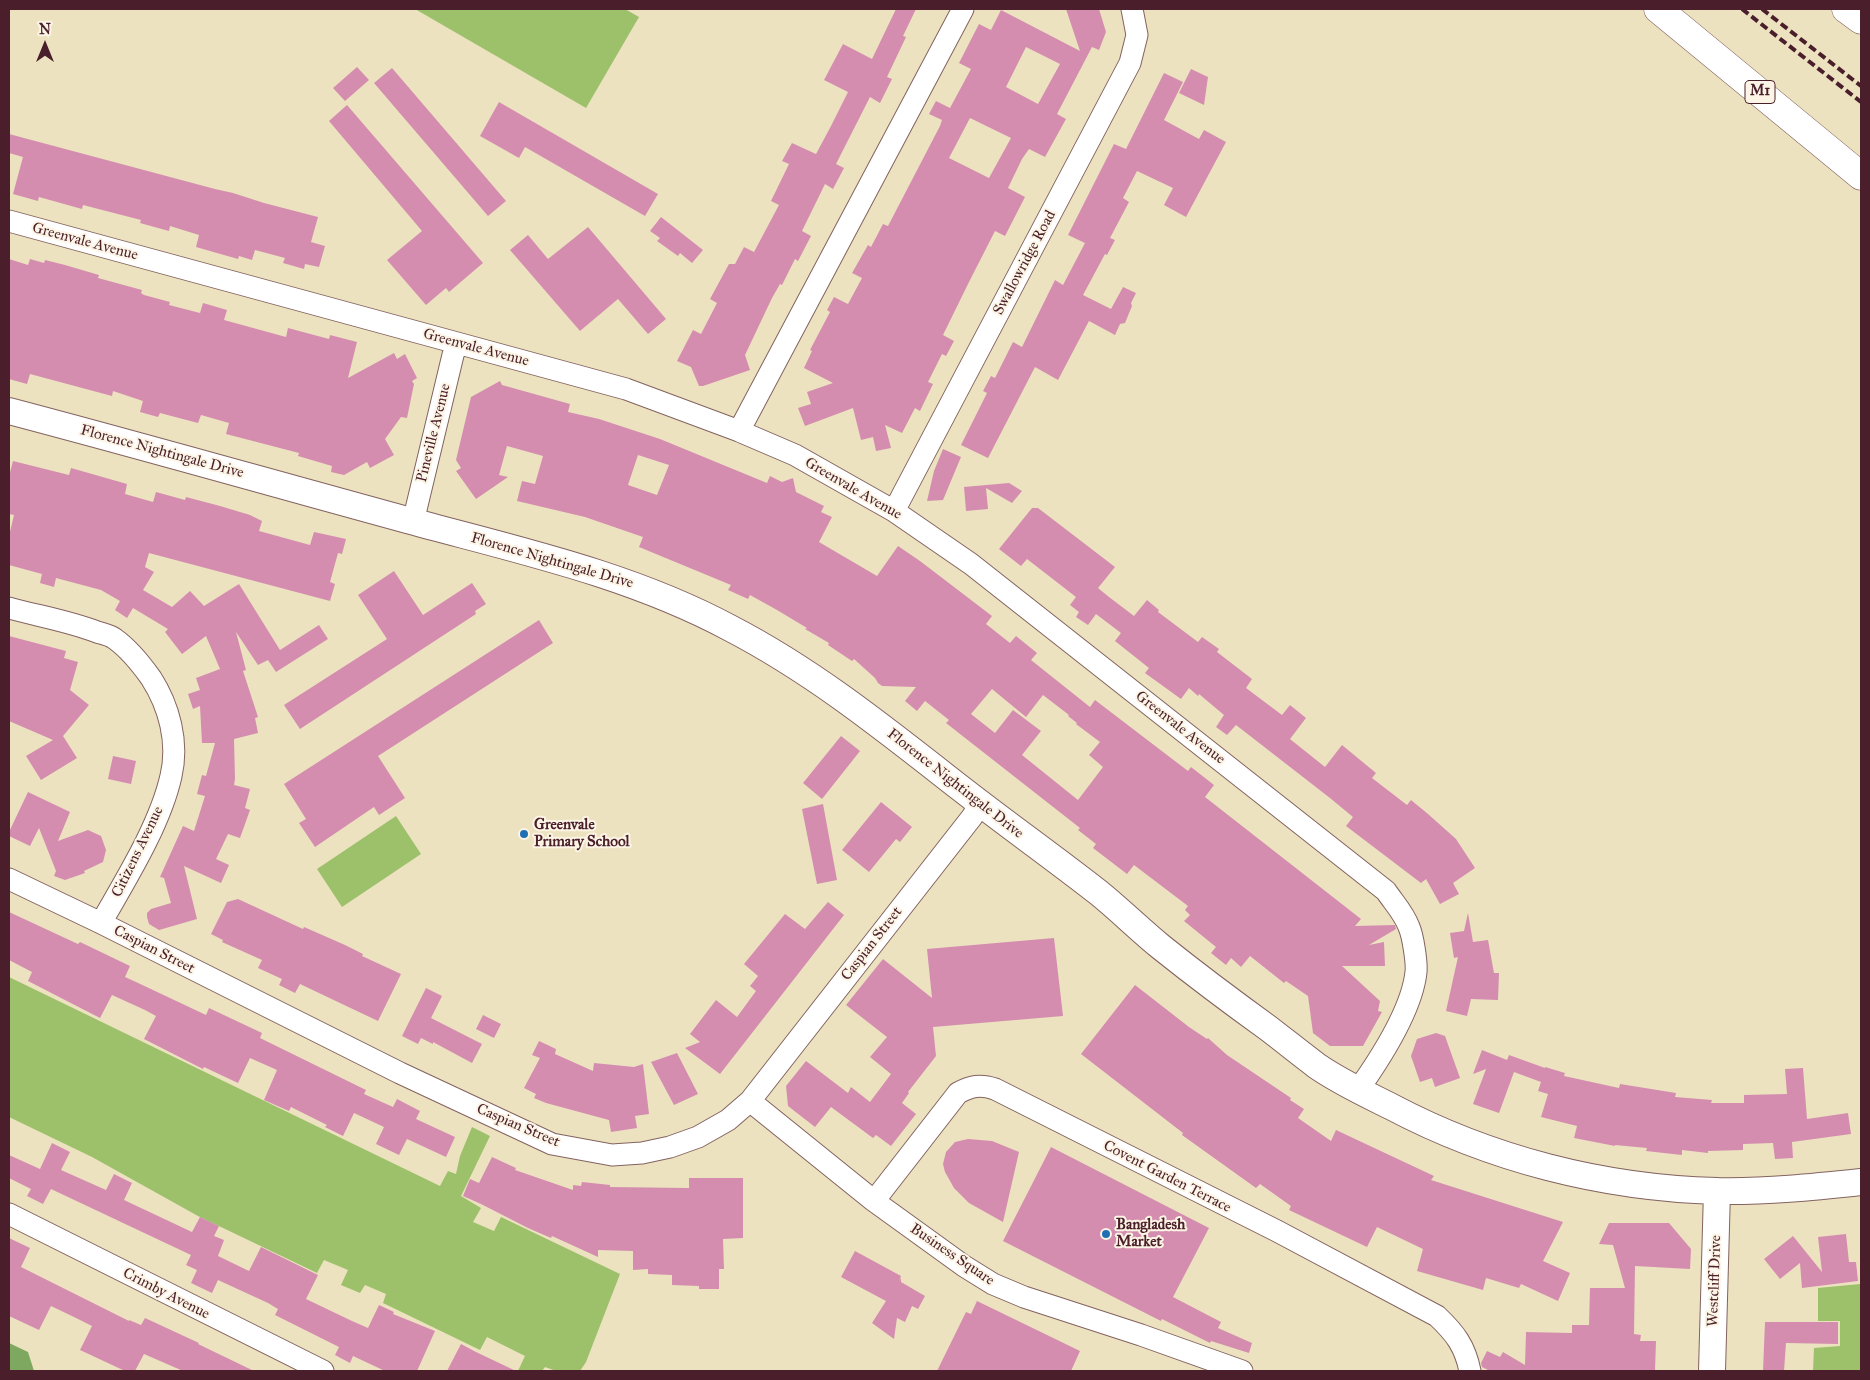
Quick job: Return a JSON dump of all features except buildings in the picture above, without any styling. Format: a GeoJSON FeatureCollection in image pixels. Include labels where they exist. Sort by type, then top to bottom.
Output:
{"type":"FeatureCollection","features":[{"type":"Feature","properties":{"kind":"highway","name":"M1"},"geometry":{"type":"LineString","coordinates":[[1658,9],[1861,176]]}},
{"type":"Feature","properties":{"kind":"highway"},"geometry":{"type":"LineString","coordinates":[[1846,9],[1861,20]]}},
{"type":"Feature","properties":{"kind":"street"},"geometry":{"type":"LineString","coordinates":[[739,430],[891,147],[962,9]]}},
{"type":"Feature","properties":{"kind":"street","name":"Swallowridge Road"},"geometry":{"type":"LineString","coordinates":[[894,511],[1130,63],[1137,34],[1132,9]]}},
{"type":"Feature","properties":{"kind":"street","name":"Greenvale Avenue"},"geometry":{"type":"LineString","coordinates":[[9,221],[626,389],[739,430],[795,455],[894,511],[989,577],[1386,891],[1403,914],[1410,928],[1416,971],[1412,994],[1401,1018],[1358,1090]]}},
{"type":"Feature","properties":{"kind":"street","name":"Pineville Avenue"},"geometry":{"type":"LineString","coordinates":[[414,522],[457,344]]}},
{"type":"Feature","properties":{"kind":"street","name":"Florence Nightingale Drive"},"geometry":{"type":"LineString","coordinates":[[9,411],[564,562],[633,584],[723,624],[775,652],[874,721],[1100,894],[1160,946],[1319,1068],[1420,1122],[1504,1155],[1567,1172],[1612,1181],[1657,1187],[1718,1191],[1766,1190],[1861,1182]]}},
{"type":"Feature","properties":{"kind":"street","name":"Citizens Avenue"},"geometry":{"type":"LineString","coordinates":[[9,608],[85,627],[114,638],[142,664],[161,694],[170,718],[174,746],[171,775],[164,798],[148,835],[101,923]]}},
{"type":"Feature","properties":{"kind":"street","name":"Caspian Street"},"geometry":{"type":"LineString","coordinates":[[9,879],[400,1073],[552,1144],[612,1155],[642,1153],[698,1138],[728,1120],[750,1101],[972,817],[980,804]]}},
{"type":"Feature","properties":{"kind":"street","name":"Covent Garden Terrace"},"geometry":{"type":"LineString","coordinates":[[874,1201],[958,1093],[969,1087],[983,1085],[995,1089],[1277,1231],[1437,1316],[1453,1331],[1467,1354],[1470,1371]]}},
{"type":"Feature","properties":{"kind":"street","name":"Business Square"},"geometry":{"type":"LineString","coordinates":[[750,1101],[874,1201],[964,1266],[993,1284],[1024,1297],[1141,1335],[1242,1371]]}},
{"type":"Feature","properties":{"kind":"street","name":"Westcliff Drive"},"geometry":{"type":"LineString","coordinates":[[1712,1371],[1718,1191]]}},
{"type":"Feature","properties":{"kind":"street","name":"Crimby Avenue"},"geometry":{"type":"LineString","coordinates":[[9,1214],[324,1371]]}},
{"type":"Feature","properties":{"kind":"green space"},"geometry":{"type":"Polygon","coordinates":[[[415,9],[625,9],[639,17],[586,108],[415,9]]]}},
{"type":"Feature","properties":{"kind":"green space"},"geometry":{"type":"Polygon","coordinates":[[[396,816],[421,854],[342,907],[317,869],[396,816]]]}},
{"type":"Feature","properties":{"kind":"green space"},"geometry":{"type":"Polygon","coordinates":[[[9,977],[440,1186],[448,1171],[456,1174],[460,1156],[472,1127],[490,1136],[461,1196],[481,1208],[473,1222],[494,1231],[501,1217],[620,1274],[586,1362],[580,1371],[556,1371],[545,1367],[542,1371],[518,1371],[525,1356],[487,1337],[480,1350],[383,1303],[386,1294],[365,1285],[360,1293],[341,1285],[348,1270],[324,1260],[317,1273],[198,1216],[92,1157],[9,1117],[9,977]]]}},
{"type":"Feature","properties":{"kind":"green space"},"geometry":{"type":"Polygon","coordinates":[[[1860,1284],[1861,1371],[1813,1371],[1814,1348],[1840,1346],[1840,1321],[1818,1321],[1818,1288],[1860,1284]]]}},
{"type":"Feature","properties":{"kind":"green space"},"geometry":{"type":"Polygon","coordinates":[[[9,1343],[28,1352],[34,1371],[9,1371],[9,1343]]]}},
{"type":"Feature","properties":{"kind":"railway"},"geometry":{"type":"LineString","coordinates":[[1742,9],[1861,102]]}},
{"type":"Feature","properties":{"kind":"railway"},"geometry":{"type":"LineString","coordinates":[[1762,9],[1861,86]]}},
{"type":"Feature","properties":{"kind":"place","name":"Greenvale Primary School"},"geometry":{"type":"Point","coordinates":[524,834]}},
{"type":"Feature","properties":{"kind":"place","name":"Bangladesh Market"},"geometry":{"type":"Point","coordinates":[1106,1234]}}]}
